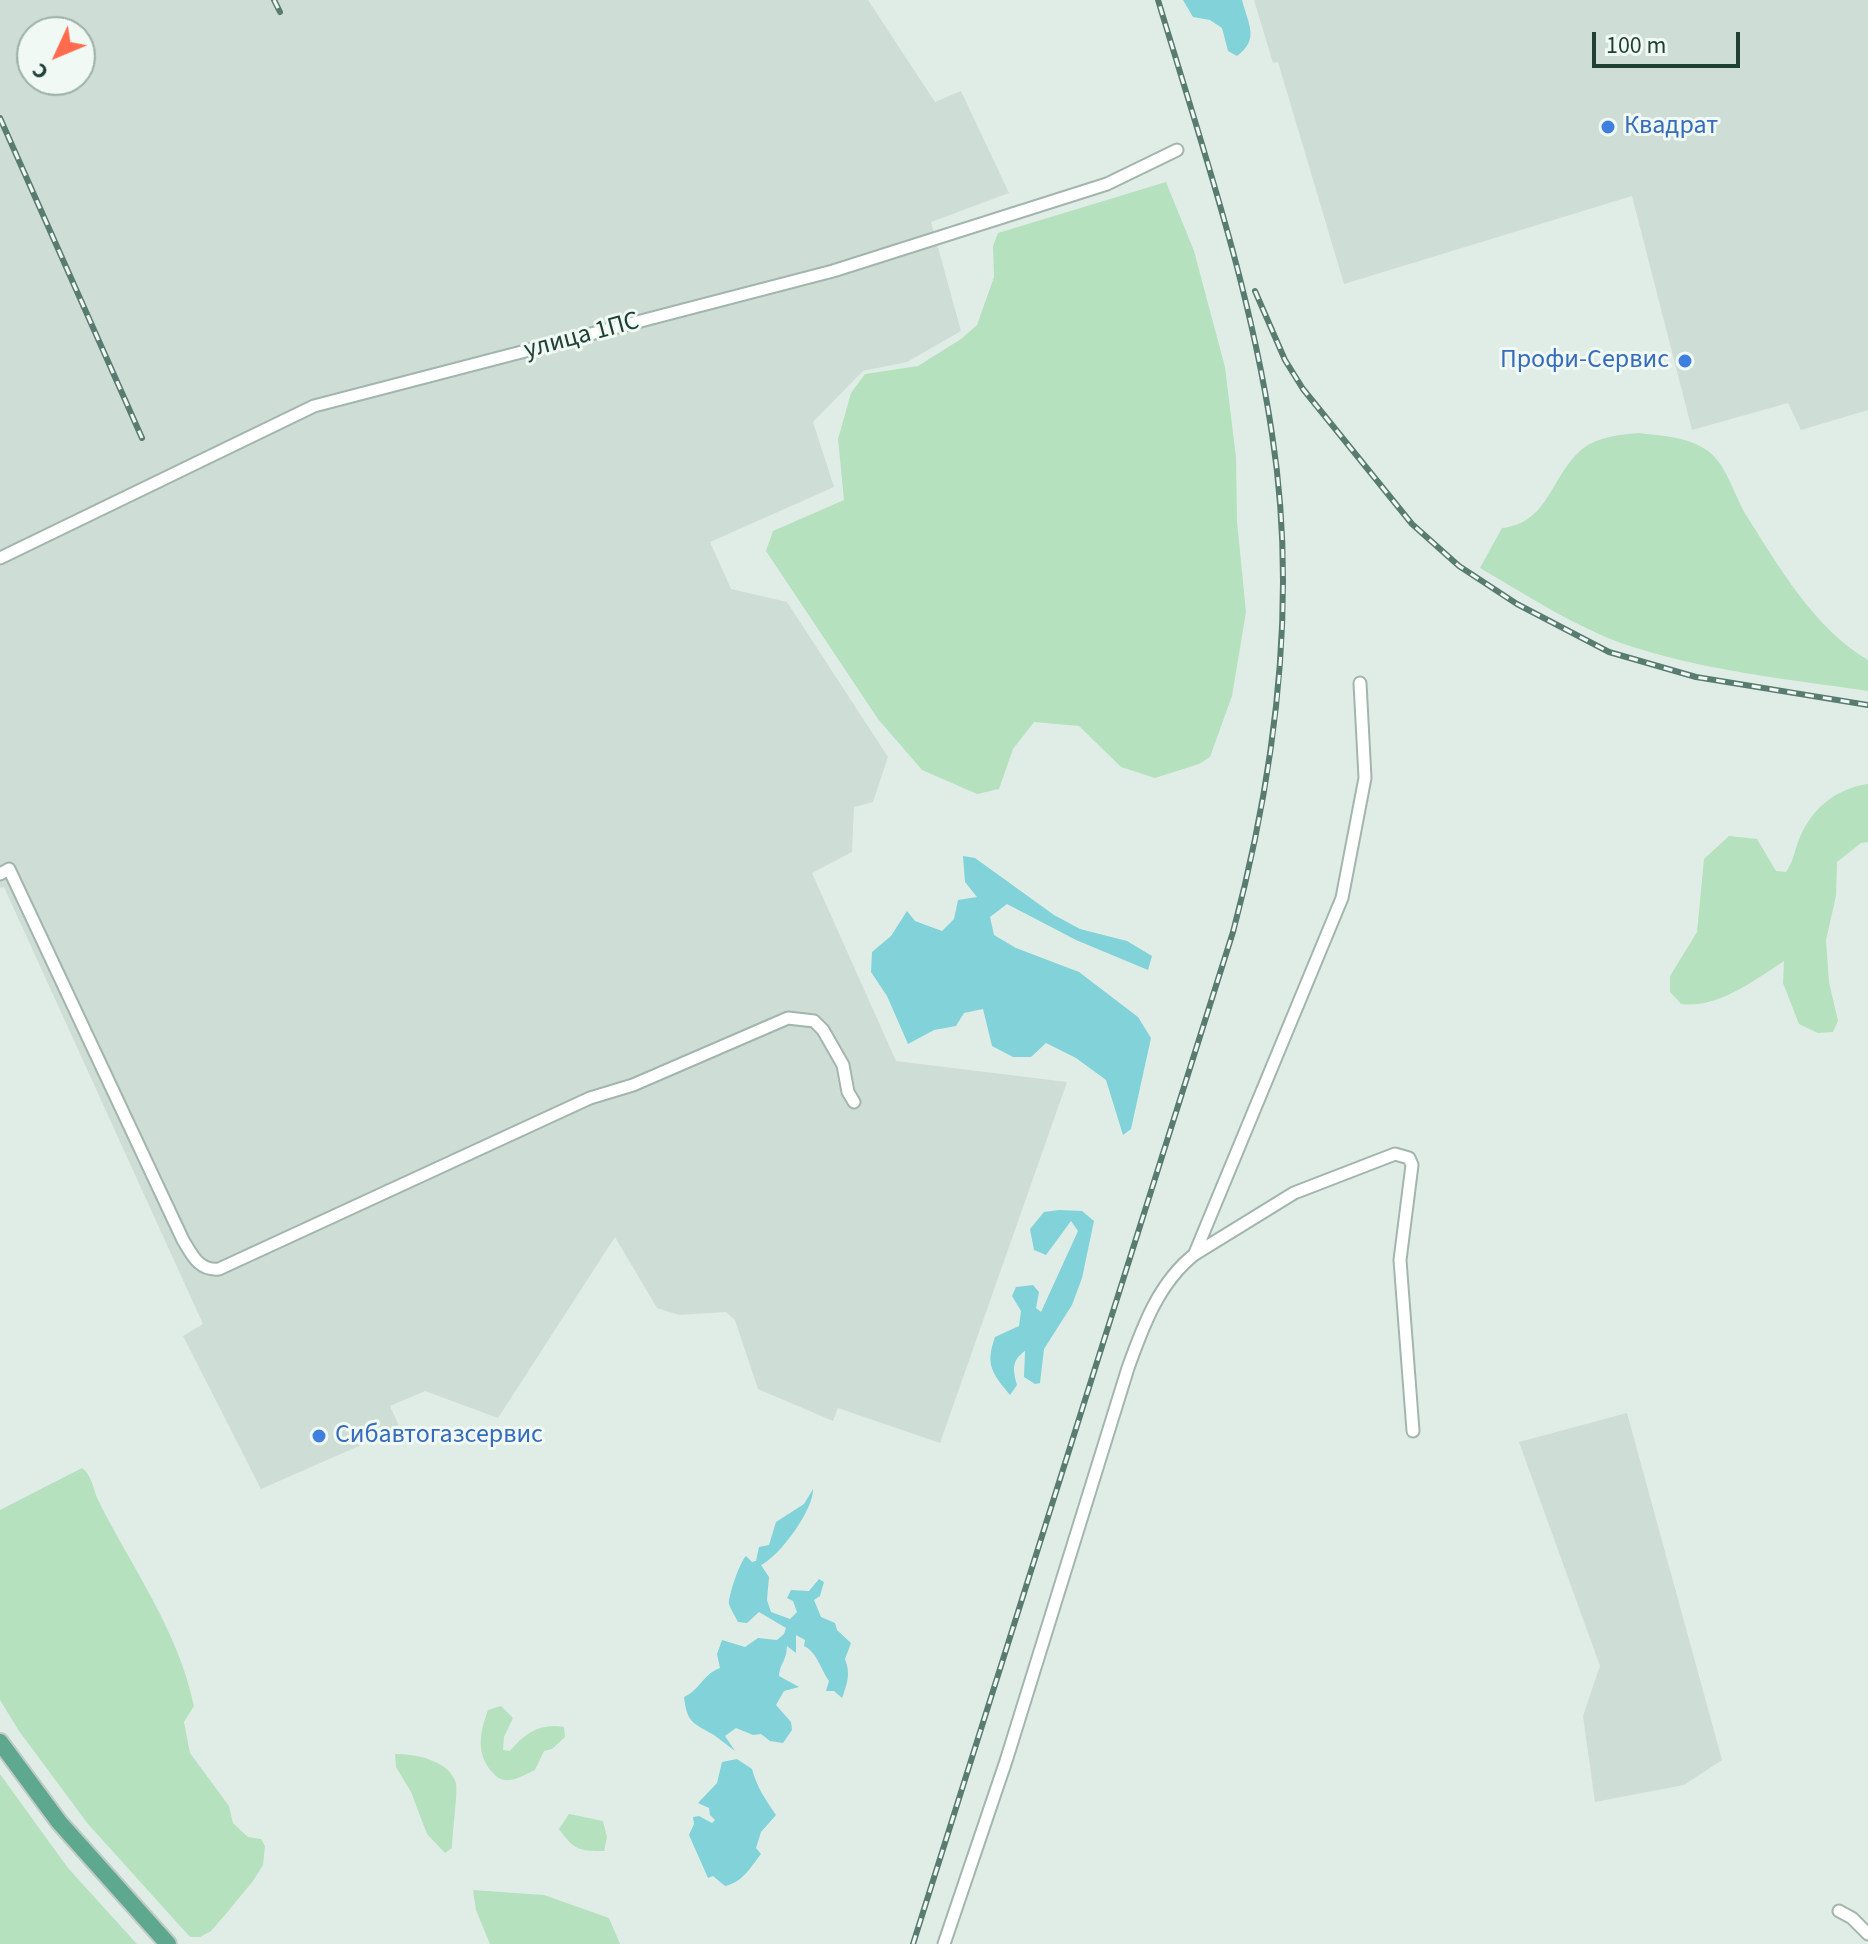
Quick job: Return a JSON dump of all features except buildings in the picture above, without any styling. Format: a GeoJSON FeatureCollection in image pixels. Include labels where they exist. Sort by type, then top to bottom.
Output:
{"type":"FeatureCollection","features":[{"type":"Feature","properties":{"kind":"main road"},"geometry":{"type":"LineString","coordinates":[[0,1742],[59,1822],[168,1944]]}},
{"type":"Feature","properties":{"kind":"street","name":"улица 1ПС"},"geometry":{"type":"LineString","coordinates":[[0,558],[314,406],[833,271],[1107,184],[1177,150]]}},
{"type":"Feature","properties":{"kind":"street"},"geometry":{"type":"LineString","coordinates":[[1195,1254],[1342,898],[1365,778],[1360,683]]}},
{"type":"Feature","properties":{"kind":"street"},"geometry":{"type":"LineString","coordinates":[[0,874],[9,869],[183,1240],[200,1265],[209,1270],[234,1263],[590,1098],[633,1085],[788,1018],[814,1021],[823,1030],[843,1065],[848,1092],[854,1102]]}},
{"type":"Feature","properties":{"kind":"street"},"geometry":{"type":"LineString","coordinates":[[944,1944],[1006,1761],[1139,1338],[1171,1276],[1195,1254],[1294,1193],[1395,1154],[1409,1158],[1412,1165],[1400,1260],[1413,1431]]}},
{"type":"Feature","properties":{"kind":"street"},"geometry":{"type":"LineString","coordinates":[[1839,1911],[1852,1918],[1868,1934]]}},
{"type":"Feature","properties":{"kind":"shaded area"},"geometry":{"type":"Polygon","coordinates":[[[0,0],[868,0],[935,102],[961,91],[1009,193],[931,222],[961,331],[907,362],[863,371],[813,422],[834,487],[710,542],[731,589],[787,602],[888,757],[873,802],[854,807],[852,852],[812,873],[896,1061],[1067,1082],[940,1443],[838,1408],[833,1421],[758,1389],[735,1320],[726,1312],[679,1315],[657,1308],[615,1237],[498,1418],[425,1391],[390,1406],[400,1428],[261,1489],[183,1336],[203,1324],[4,887],[0,888],[0,0]]]}},
{"type":"Feature","properties":{"kind":"shaded area"},"geometry":{"type":"Polygon","coordinates":[[[1254,0],[1868,0],[1868,410],[1801,430],[1788,403],[1692,430],[1632,196],[1344,284],[1278,62],[1273,63],[1254,0]]]}},
{"type":"Feature","properties":{"kind":"shaded area"},"geometry":{"type":"Polygon","coordinates":[[[1627,1413],[1722,1760],[1684,1785],[1595,1802],[1583,1716],[1600,1666],[1519,1442],[1627,1413]]]}},
{"type":"Feature","properties":{"kind":"green space"},"geometry":{"type":"Polygon","coordinates":[[[1166,182],[1194,251],[1225,367],[1236,457],[1237,521],[1246,612],[1232,696],[1210,757],[1199,764],[1155,778],[1121,767],[1079,726],[1034,722],[1013,749],[999,789],[977,794],[922,770],[878,719],[766,551],[773,531],[844,500],[838,439],[851,393],[865,374],[918,366],[977,325],[994,277],[993,246],[998,233],[1166,182]]]}},
{"type":"Feature","properties":{"kind":"green space"},"geometry":{"type":"Polygon","coordinates":[[[1638,433],[1683,440],[1700,446],[1715,457],[1746,515],[1799,595],[1831,631],[1868,660],[1868,691],[1712,667],[1621,643],[1567,618],[1480,568],[1502,528],[1529,518],[1539,509],[1579,452],[1599,440],[1638,433]]]}},
{"type":"Feature","properties":{"kind":"green space"},"geometry":{"type":"Polygon","coordinates":[[[1868,784],[1868,842],[1861,843],[1837,862],[1836,896],[1826,940],[1829,982],[1838,1021],[1833,1032],[1818,1033],[1799,1024],[1783,983],[1784,961],[1722,998],[1681,1004],[1670,992],[1670,976],[1697,932],[1704,859],[1729,836],[1757,839],[1776,871],[1786,872],[1803,831],[1816,811],[1834,796],[1868,784]]]}},
{"type":"Feature","properties":{"kind":"green space"},"geometry":{"type":"Polygon","coordinates":[[[82,1468],[90,1478],[98,1500],[177,1651],[194,1706],[184,1722],[190,1753],[229,1806],[233,1823],[248,1837],[261,1839],[265,1846],[263,1865],[253,1881],[211,1931],[200,1937],[190,1937],[88,1824],[19,1731],[0,1700],[0,1510],[82,1468]]]}},
{"type":"Feature","properties":{"kind":"green space"},"geometry":{"type":"Polygon","coordinates":[[[501,1706],[513,1718],[504,1737],[503,1750],[510,1751],[527,1734],[540,1728],[564,1727],[565,1737],[552,1749],[544,1751],[535,1770],[510,1780],[495,1775],[481,1751],[481,1735],[488,1710],[501,1706]]]}},
{"type":"Feature","properties":{"kind":"green space"},"geometry":{"type":"Polygon","coordinates":[[[395,1754],[430,1760],[452,1775],[456,1788],[452,1848],[445,1853],[427,1834],[411,1792],[396,1767],[395,1754]]]}},
{"type":"Feature","properties":{"kind":"green space"},"geometry":{"type":"Polygon","coordinates":[[[0,1774],[68,1868],[137,1944],[0,1944],[0,1774]]]}},
{"type":"Feature","properties":{"kind":"green space"},"geometry":{"type":"Polygon","coordinates":[[[569,1814],[603,1821],[607,1837],[604,1851],[583,1850],[569,1841],[559,1829],[569,1814]]]}},
{"type":"Feature","properties":{"kind":"green space"},"geometry":{"type":"Polygon","coordinates":[[[473,1890],[544,1895],[609,1918],[620,1944],[490,1944],[476,1910],[473,1890]]]}},
{"type":"Feature","properties":{"kind":"water"},"geometry":{"type":"Polygon","coordinates":[[[1183,0],[1242,0],[1250,31],[1244,50],[1237,56],[1228,51],[1222,28],[1210,20],[1193,17],[1183,0]]]}},
{"type":"Feature","properties":{"kind":"water"},"geometry":{"type":"Polygon","coordinates":[[[963,856],[975,858],[1054,915],[1080,929],[1127,941],[1152,956],[1148,970],[1076,940],[1007,904],[990,917],[994,935],[1016,948],[1079,972],[1138,1017],[1151,1038],[1131,1129],[1123,1135],[1106,1080],[1076,1058],[1046,1043],[1031,1057],[1013,1057],[992,1046],[983,1009],[964,1013],[956,1026],[934,1030],[908,1044],[887,996],[871,972],[872,952],[891,936],[907,911],[915,921],[942,931],[954,919],[958,900],[977,897],[965,882],[963,856]]]}},
{"type":"Feature","properties":{"kind":"water"},"geometry":{"type":"Polygon","coordinates":[[[1082,1211],[1094,1221],[1082,1278],[1072,1305],[1044,1349],[1040,1383],[1035,1384],[1024,1377],[1025,1351],[1015,1362],[1017,1385],[1010,1395],[992,1368],[992,1347],[995,1337],[1019,1326],[1021,1311],[1012,1296],[1016,1287],[1033,1285],[1039,1292],[1036,1308],[1041,1312],[1078,1231],[1071,1221],[1046,1255],[1034,1250],[1030,1229],[1044,1212],[1082,1211]]]}},
{"type":"Feature","properties":{"kind":"water"},"geometry":{"type":"Polygon","coordinates":[[[813,1489],[808,1508],[794,1531],[777,1552],[761,1565],[769,1577],[767,1600],[771,1612],[790,1619],[797,1612],[793,1601],[787,1598],[791,1590],[809,1591],[819,1579],[824,1582],[820,1596],[814,1600],[821,1617],[835,1623],[837,1630],[851,1643],[845,1659],[848,1674],[845,1688],[842,1698],[834,1691],[826,1691],[829,1681],[816,1657],[804,1646],[805,1640],[796,1635],[796,1653],[787,1646],[779,1676],[799,1687],[784,1691],[776,1705],[791,1722],[792,1730],[783,1743],[736,1728],[725,1736],[735,1751],[692,1721],[684,1697],[720,1668],[717,1654],[722,1640],[745,1647],[758,1638],[777,1640],[784,1634],[786,1628],[759,1612],[747,1623],[738,1622],[729,1600],[746,1556],[752,1562],[756,1561],[759,1547],[769,1545],[776,1522],[804,1504],[813,1489]]]}},
{"type":"Feature","properties":{"kind":"water"},"geometry":{"type":"Polygon","coordinates":[[[737,1759],[752,1769],[759,1788],[776,1815],[761,1832],[756,1848],[761,1854],[741,1878],[725,1886],[713,1876],[708,1878],[689,1835],[694,1824],[693,1817],[699,1816],[712,1823],[715,1820],[709,1808],[698,1803],[717,1783],[722,1762],[737,1759]]]}},
{"type":"Feature","properties":{"kind":"railway"},"geometry":{"type":"LineString","coordinates":[[274,0],[280,12]]}},
{"type":"Feature","properties":{"kind":"railway"},"geometry":{"type":"LineString","coordinates":[[913,1944],[1233,932],[1261,809],[1271,747],[1278,685],[1283,559],[1280,497],[1272,434],[1238,269],[1158,0]]}},
{"type":"Feature","properties":{"kind":"railway"},"geometry":{"type":"LineString","coordinates":[[0,118],[142,438]]}},
{"type":"Feature","properties":{"kind":"railway"},"geometry":{"type":"LineString","coordinates":[[1255,291],[1285,360],[1303,389],[1412,524],[1459,566],[1517,604],[1609,652],[1696,677],[1868,705]]}},
{"type":"Feature","properties":{"kind":"place","name":"Квадрат"},"geometry":{"type":"Point","coordinates":[1608,127]}},
{"type":"Feature","properties":{"kind":"place","name":"Профи-Сервис"},"geometry":{"type":"Point","coordinates":[1685,361]}},
{"type":"Feature","properties":{"kind":"place","name":"Сибавтогазсервис"},"geometry":{"type":"Point","coordinates":[319,1436]}}]}
